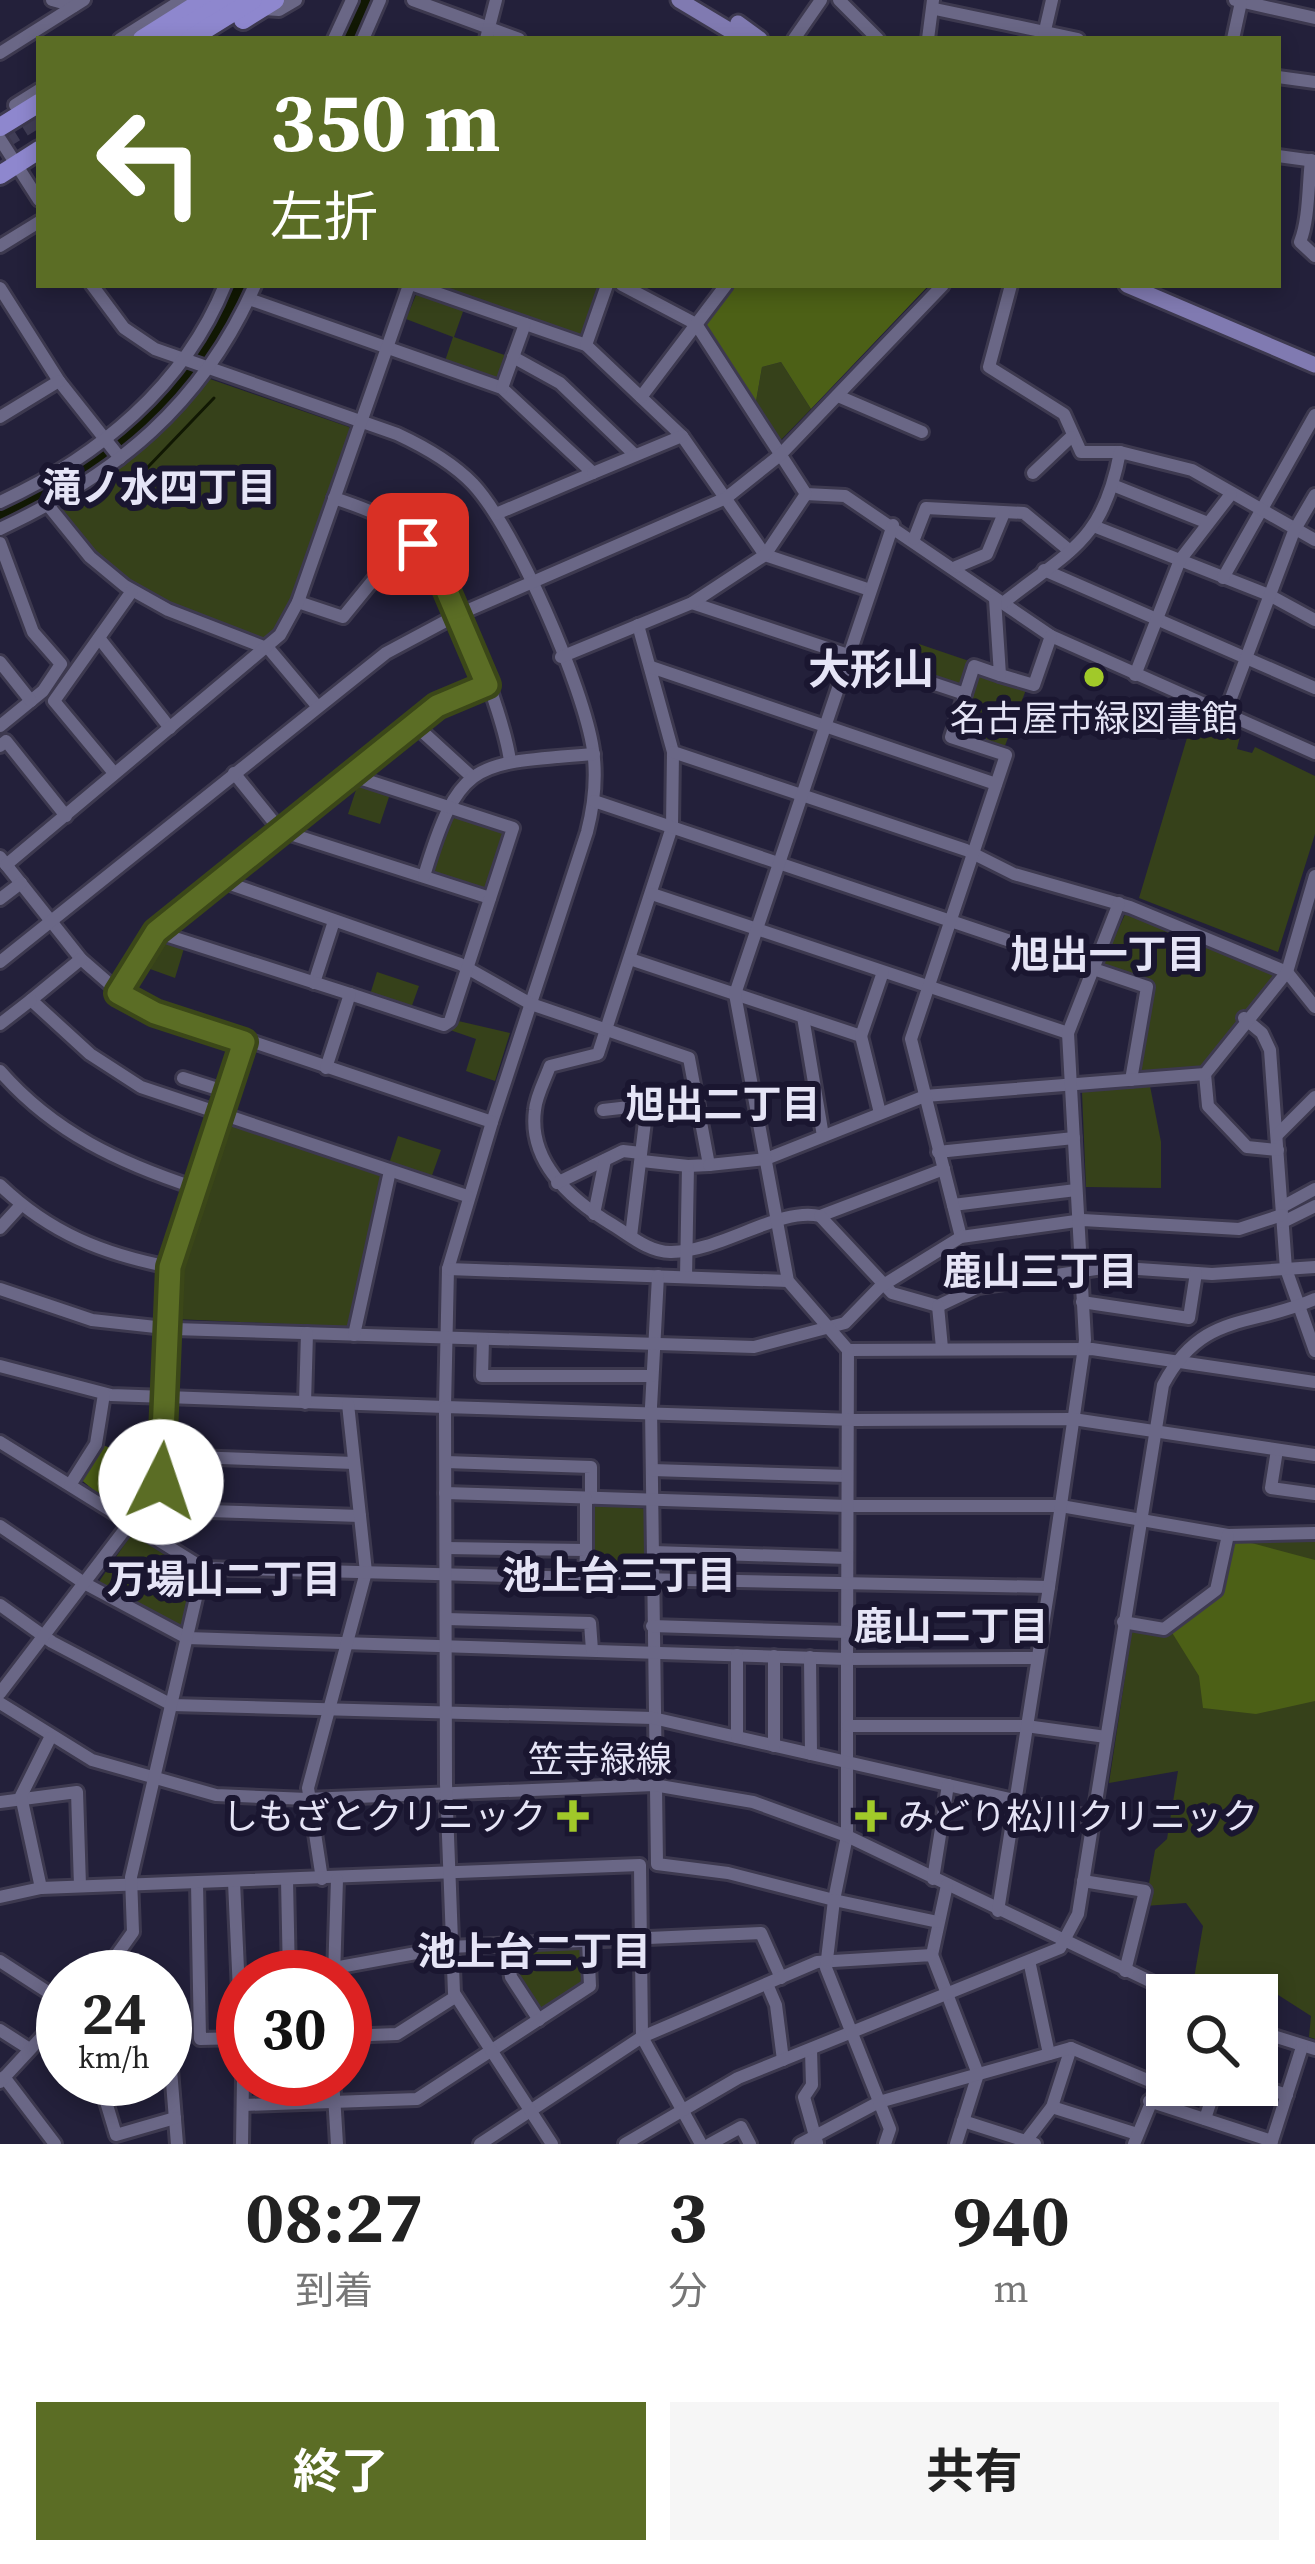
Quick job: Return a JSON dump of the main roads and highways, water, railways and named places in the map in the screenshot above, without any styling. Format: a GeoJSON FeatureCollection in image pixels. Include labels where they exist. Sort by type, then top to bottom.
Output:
{"type":"FeatureCollection","features":[{"type":"Feature","properties":{"kind":"highway"},"geometry":{"type":"LineString","coordinates":[[147,36],[204,0]]}},
{"type":"Feature","properties":{"kind":"highway"},"geometry":{"type":"LineString","coordinates":[[173,36],[251,4]]}},
{"type":"Feature","properties":{"kind":"highway"},"geometry":{"type":"LineString","coordinates":[[195,36],[251,4]]}},
{"type":"Feature","properties":{"kind":"highway"},"geometry":{"type":"LineString","coordinates":[[215,36],[251,4]]}},
{"type":"Feature","properties":{"kind":"highway"},"geometry":{"type":"LineString","coordinates":[[0,133],[36,105]]}},
{"type":"Feature","properties":{"kind":"highway"},"geometry":{"type":"LineString","coordinates":[[0,133],[36,119]]}},
{"type":"Feature","properties":{"kind":"highway"},"geometry":{"type":"LineString","coordinates":[[6,168],[36,152]]}},
{"type":"Feature","properties":{"kind":"main road"},"geometry":{"type":"LineString","coordinates":[[679,0],[736,36]]}},
{"type":"Feature","properties":{"kind":"main road"},"geometry":{"type":"LineString","coordinates":[[699,0],[755,36]]}},
{"type":"Feature","properties":{"kind":"main road"},"geometry":{"type":"LineString","coordinates":[[1134,288],[1315,365]]}},
{"type":"Feature","properties":{"kind":"main road"},"geometry":{"type":"LineString","coordinates":[[1156,288],[1315,355]]}},
{"type":"Feature","properties":{"kind":"waterway"},"geometry":{"type":"LineString","coordinates":[[350,36],[366,0]]}},
{"type":"Feature","properties":{"kind":"waterway"},"geometry":{"type":"LineString","coordinates":[[0,516],[77,473],[142,423],[197,362],[238,288]]}},
{"type":"Feature","properties":{"kind":"waterway"},"geometry":{"type":"LineString","coordinates":[[139,495],[147,468],[214,398]]}},
{"type":"Feature","properties":{"kind":"waterway"},"geometry":{"type":"LineString","coordinates":[[1289,1211],[1315,1197]]}},
{"type":"Feature","properties":{"kind":"tunnel"},"geometry":{"type":"LineString","coordinates":[[0,142],[36,120]]}},
{"type":"Feature","properties":{"kind":"place","name":"名古屋市緑図書館"},"geometry":{"type":"Point","coordinates":[1094,677]}},
{"type":"Feature","properties":{"kind":"place","name":"しもざとクリニック"},"geometry":{"type":"Point","coordinates":[573,1816]}},
{"type":"Feature","properties":{"kind":"place","name":"みどり松川クリニック"},"geometry":{"type":"Point","coordinates":[871,1816]}},
{"type":"Feature","properties":{"kind":"district","name":"滝ノ水四丁目"},"geometry":{"type":"Point","coordinates":[159,487]}},
{"type":"Feature","properties":{"kind":"district","name":"大形山"},"geometry":{"type":"Point","coordinates":[871,669]}},
{"type":"Feature","properties":{"kind":"district","name":"旭出一丁目"},"geometry":{"type":"Point","coordinates":[1108,954]}},
{"type":"Feature","properties":{"kind":"district","name":"旭出二丁目"},"geometry":{"type":"Point","coordinates":[723,1104]}},
{"type":"Feature","properties":{"kind":"district","name":"鹿山三丁目"},"geometry":{"type":"Point","coordinates":[1040,1271]}},
{"type":"Feature","properties":{"kind":"district","name":"池上台三丁目"},"geometry":{"type":"Point","coordinates":[619,1575]}},
{"type":"Feature","properties":{"kind":"district","name":"万場山二丁目"},"geometry":{"type":"Point","coordinates":[224,1579]}},
{"type":"Feature","properties":{"kind":"district","name":"鹿山二丁目"},"geometry":{"type":"Point","coordinates":[951,1626]}},
{"type":"Feature","properties":{"kind":"district","name":"池上台二丁目"},"geometry":{"type":"Point","coordinates":[534,1951]}}]}
